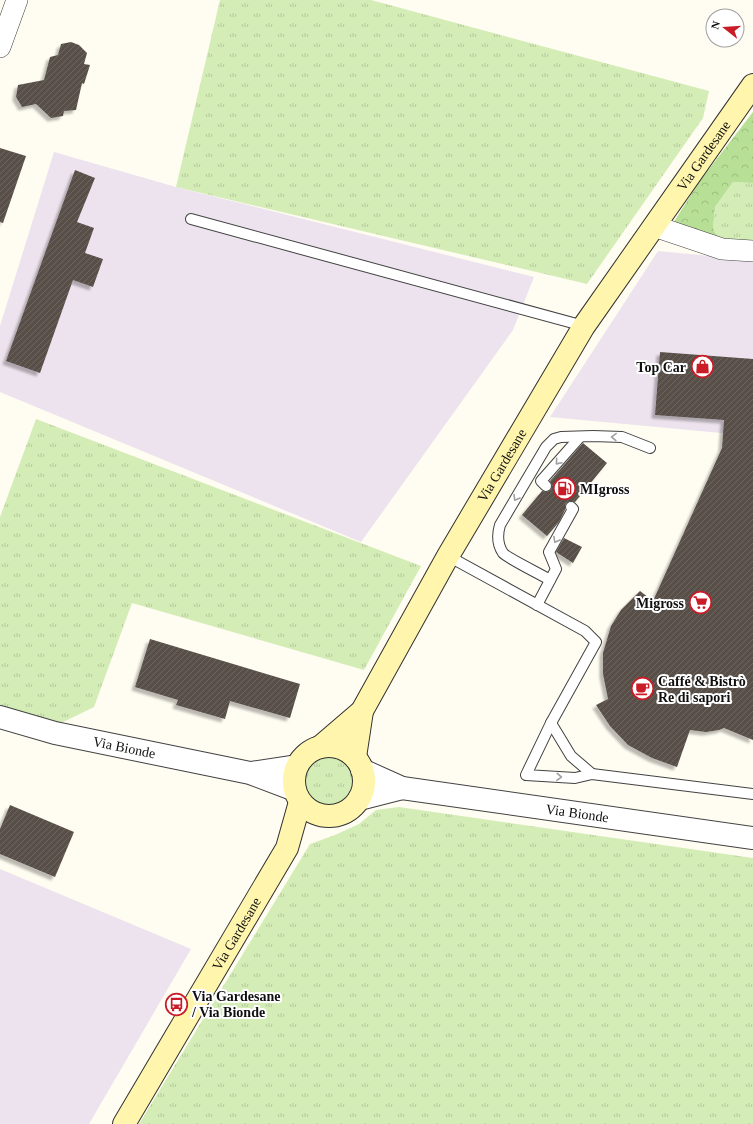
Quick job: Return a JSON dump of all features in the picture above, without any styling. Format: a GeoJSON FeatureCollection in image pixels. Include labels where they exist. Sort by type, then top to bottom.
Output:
{"type":"FeatureCollection","features":[{"type":"Feature","properties":{"kind":"main road","name":"Via Gardesane"},"geometry":{"type":"LineString","coordinates":[[320,747],[362,711],[448,556],[584,326],[753,85]]}},
{"type":"Feature","properties":{"kind":"main road","name":"Via Gardesane"},"geometry":{"type":"LineString","coordinates":[[359,764],[362,711]]}},
{"type":"Feature","properties":{"kind":"main road"},"geometry":{"type":"LineString","coordinates":[[330,746],[343,749],[359,764],[364,784],[359,799],[350,810],[336,816],[322,816],[308,810],[297,796],[294,778],[297,766],[305,755],[317,748],[330,746]]}},
{"type":"Feature","properties":{"kind":"main road","name":"Via Gardesane"},"geometry":{"type":"LineString","coordinates":[[287,848],[297,796]]}},
{"type":"Feature","properties":{"kind":"main road","name":"Via Gardesane"},"geometry":{"type":"LineString","coordinates":[[124,1124],[287,848],[322,816]]}},
{"type":"Feature","properties":{"kind":"street"},"geometry":{"type":"LineString","coordinates":[[0,47],[17,0]]}},
{"type":"Feature","properties":{"kind":"street"},"geometry":{"type":"LineString","coordinates":[[654,226],[722,249],[753,252]]}},
{"type":"Feature","properties":{"kind":"street","name":"Via Bionde"},"geometry":{"type":"LineString","coordinates":[[0,717],[55,733],[250,773],[297,796]]}},
{"type":"Feature","properties":{"kind":"street","name":"Via Bionde"},"geometry":{"type":"LineString","coordinates":[[359,764],[402,788],[753,838]]}},
{"type":"Feature","properties":{"kind":"street","name":"Via Bionde"},"geometry":{"type":"LineString","coordinates":[[250,773],[297,766]]}},
{"type":"Feature","properties":{"kind":"street","name":"Via Bionde"},"geometry":{"type":"LineString","coordinates":[[359,799],[402,788]]}},
{"type":"Feature","properties":{"kind":"lane"},"geometry":{"type":"LineString","coordinates":[[191,219],[584,326]]}},
{"type":"Feature","properties":{"kind":"lane"},"geometry":{"type":"LineString","coordinates":[[550,580],[504,554],[499,544],[497,534],[500,525],[546,447],[554,439],[561,437],[622,437],[650,448]]}},
{"type":"Feature","properties":{"kind":"lane"},"geometry":{"type":"LineString","coordinates":[[546,486],[541,481],[580,437]]}},
{"type":"Feature","properties":{"kind":"lane"},"geometry":{"type":"LineString","coordinates":[[537,605],[556,569],[549,552],[573,509],[571,507]]}},
{"type":"Feature","properties":{"kind":"lane"},"geometry":{"type":"LineString","coordinates":[[448,556],[585,631],[596,642],[551,723],[526,775],[575,778],[592,774],[753,794]]}},
{"type":"Feature","properties":{"kind":"lane"},"geometry":{"type":"LineString","coordinates":[[551,723],[571,756],[592,774]]}},
{"type":"Feature","properties":{"kind":"shaded area"},"geometry":{"type":"Polygon","coordinates":[[[54,152],[176,187],[534,277],[513,330],[361,542],[0,392],[0,326],[54,152]]]}},
{"type":"Feature","properties":{"kind":"shaded area"},"geometry":{"type":"Polygon","coordinates":[[[658,251],[753,260],[753,436],[550,417],[658,251]]]}},
{"type":"Feature","properties":{"kind":"shaded area"},"geometry":{"type":"Polygon","coordinates":[[[0,869],[191,949],[89,1124],[0,1124],[0,869]]]}},
{"type":"Feature","properties":{"kind":"green space"},"geometry":{"type":"Polygon","coordinates":[[[220,0],[371,0],[709,91],[703,118],[587,284],[176,187],[220,0]]]}},
{"type":"Feature","properties":{"kind":"green space"},"geometry":{"type":"Polygon","coordinates":[[[753,112],[753,183],[733,182],[715,207],[713,228],[719,241],[665,236],[699,182],[753,112]]]}},
{"type":"Feature","properties":{"kind":"green space"},"geometry":{"type":"Polygon","coordinates":[[[733,182],[753,183],[753,244],[719,241],[713,228],[715,207],[733,182]]]}},
{"type":"Feature","properties":{"kind":"green space"},"geometry":{"type":"Polygon","coordinates":[[[36,419],[421,566],[364,670],[132,603],[94,707],[59,724],[0,705],[0,517],[36,419]]]}},
{"type":"Feature","properties":{"kind":"green space"},"geometry":{"type":"Polygon","coordinates":[[[328,755],[338,757],[347,763],[353,772],[355,782],[353,792],[347,801],[338,807],[328,809],[318,807],[309,801],[303,792],[301,782],[303,772],[309,763],[318,757],[328,755]]]}},
{"type":"Feature","properties":{"kind":"green space"},"geometry":{"type":"Polygon","coordinates":[[[399,807],[753,858],[753,1124],[139,1124],[310,844],[359,824],[376,810],[399,807]]]}},
{"type":"Feature","properties":{"kind":"building"},"geometry":{"type":"Polygon","coordinates":[[[71,42],[79,45],[87,53],[84,64],[90,65],[84,84],[82,83],[76,110],[64,111],[63,116],[51,118],[36,104],[22,107],[16,97],[18,85],[44,80],[50,57],[58,55],[61,44],[71,42]]]}},
{"type":"Feature","properties":{"kind":"building"},"geometry":{"type":"Polygon","coordinates":[[[0,148],[26,156],[3,223],[0,222],[0,148]]]}},
{"type":"Feature","properties":{"kind":"building"},"geometry":{"type":"Polygon","coordinates":[[[75,170],[95,178],[77,222],[94,228],[85,253],[103,259],[93,287],[73,280],[40,373],[6,361],[75,170]]]}},
{"type":"Feature","properties":{"kind":"building","name":"Migross"},"geometry":{"type":"Polygon","coordinates":[[[660,352],[753,359],[753,740],[724,728],[706,732],[690,730],[677,767],[652,758],[628,745],[610,726],[596,705],[608,699],[603,674],[603,653],[611,626],[621,610],[640,591],[653,601],[722,448],[724,420],[655,415],[660,352]]]}},
{"type":"Feature","properties":{"kind":"building"},"geometry":{"type":"Polygon","coordinates":[[[583,443],[607,463],[575,502],[570,501],[566,503],[565,510],[559,522],[547,536],[522,515],[542,491],[547,492],[551,490],[552,485],[550,481],[583,443]]]}},
{"type":"Feature","properties":{"kind":"building"},"geometry":{"type":"Polygon","coordinates":[[[564,538],[582,547],[573,563],[556,552],[564,538]]]}},
{"type":"Feature","properties":{"kind":"building"},"geometry":{"type":"Polygon","coordinates":[[[150,639],[300,684],[290,718],[230,701],[225,719],[176,705],[178,700],[135,687],[150,639]]]}},
{"type":"Feature","properties":{"kind":"building"},"geometry":{"type":"Polygon","coordinates":[[[10,805],[74,832],[55,877],[0,854],[0,829],[10,805]]]}},
{"type":"Feature","properties":{"kind":"place","name":"Top Car"},"geometry":{"type":"Point","coordinates":[702,367]}},
{"type":"Feature","properties":{"kind":"place","name":"MIgross"},"geometry":{"type":"Point","coordinates":[565,489]}},
{"type":"Feature","properties":{"kind":"place","name":"Migross"},"geometry":{"type":"Point","coordinates":[700,603]}},
{"type":"Feature","properties":{"kind":"place","name":"Caffé & Bistrò Re di sapori"},"geometry":{"type":"Point","coordinates":[643,689]}},
{"type":"Feature","properties":{"kind":"place","name":"Via Gardesane / Via Bionde"},"geometry":{"type":"Point","coordinates":[177,1004]}}]}
